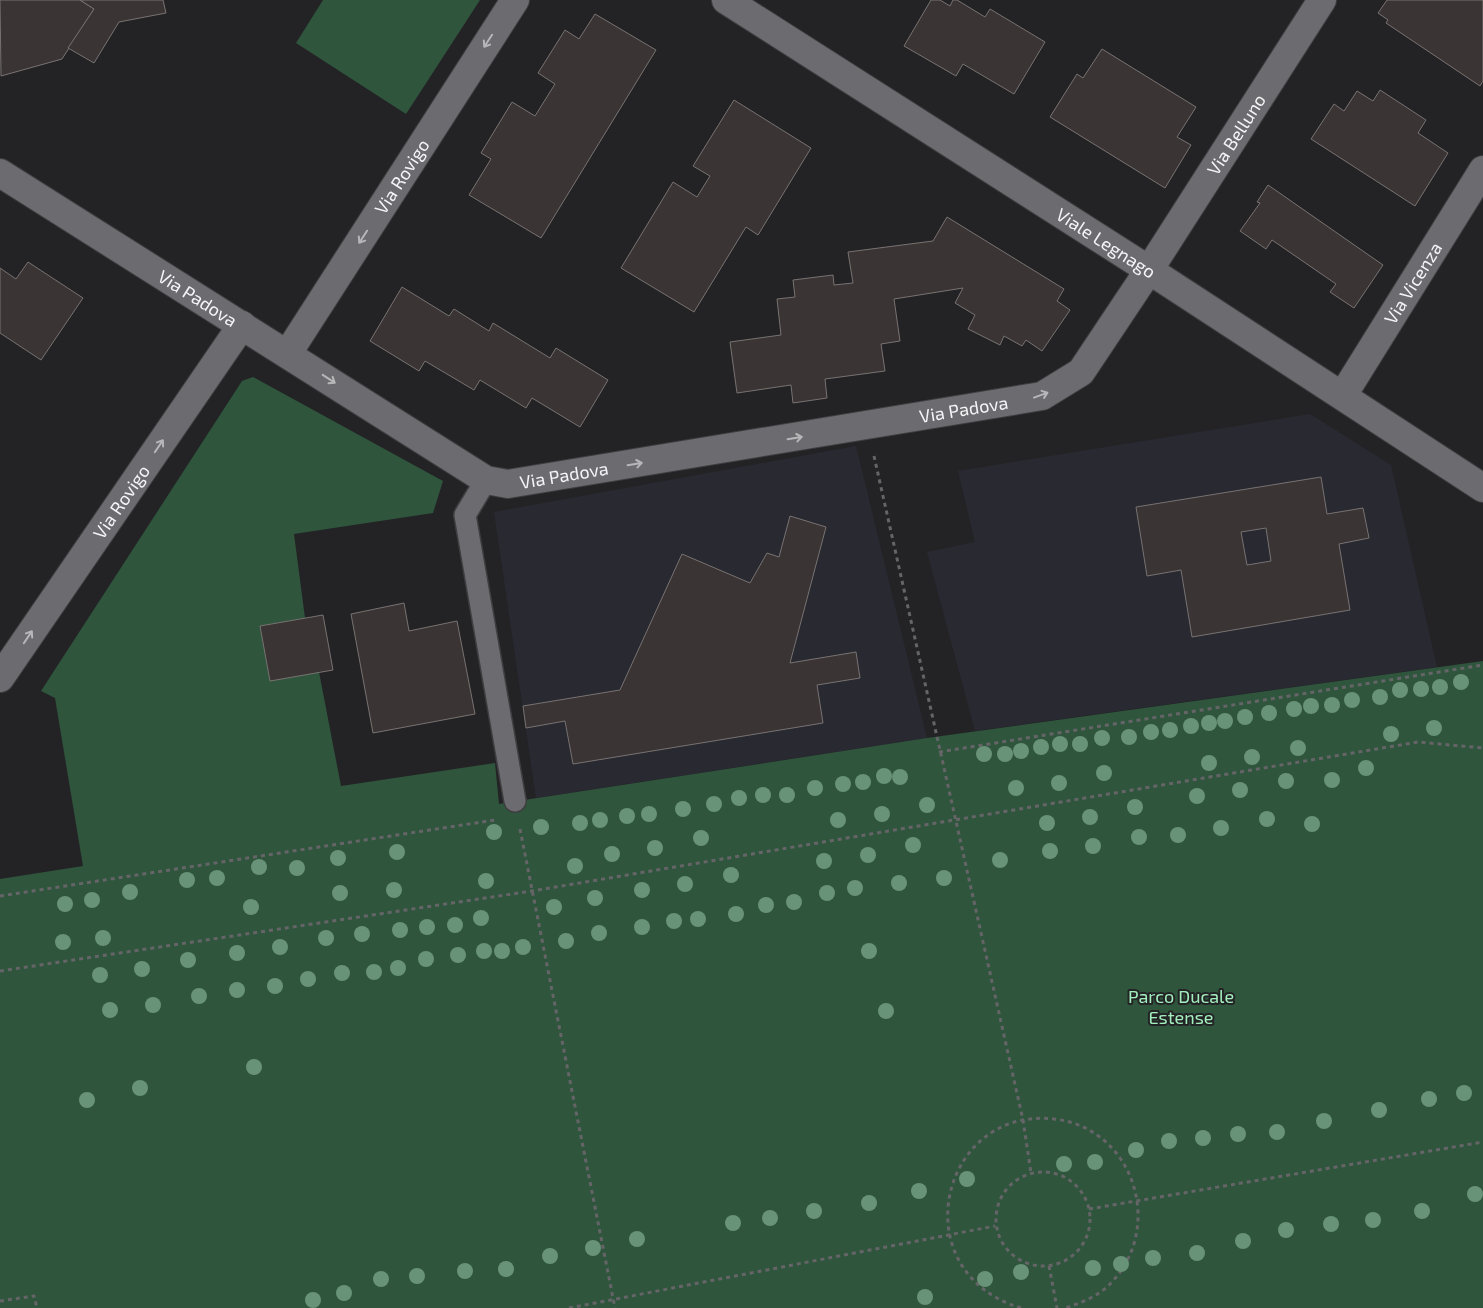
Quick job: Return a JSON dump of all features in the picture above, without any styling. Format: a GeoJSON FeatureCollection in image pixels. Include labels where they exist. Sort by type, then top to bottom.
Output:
{"type":"FeatureCollection","features":[{"type":"Feature","properties":{"kind":"street","name":"Via Rovigo"},"geometry":{"type":"LineString","coordinates":[[288,353],[515,0]]}},
{"type":"Feature","properties":{"kind":"street","name":"Viale Legnago"},"geometry":{"type":"LineString","coordinates":[[726,0],[1343,395],[1483,488]]}},
{"type":"Feature","properties":{"kind":"street","name":"Via Belluno"},"geometry":{"type":"LineString","coordinates":[[1149,270],[1322,0]]}},
{"type":"Feature","properties":{"kind":"street","name":"Via Vicenza"},"geometry":{"type":"LineString","coordinates":[[1343,395],[1483,170]]}},
{"type":"Feature","properties":{"kind":"street","name":"Via Padova"},"geometry":{"type":"LineString","coordinates":[[0,173],[288,353],[486,480],[508,484],[1042,396],[1081,372],[1149,270]]}},
{"type":"Feature","properties":{"kind":"street","name":"Via Rovigo"},"geometry":{"type":"LineString","coordinates":[[0,678],[242,325]]}},
{"type":"Feature","properties":{"kind":"lane"},"geometry":{"type":"LineString","coordinates":[[486,480],[465,515],[516,809]]}},
{"type":"Feature","properties":{"kind":"path"},"geometry":{"type":"LineString","coordinates":[[868,426],[954,821],[1023,1120],[1031,1172]]}},
{"type":"Feature","properties":{"kind":"path"},"geometry":{"type":"LineString","coordinates":[[939,752],[1483,665]]}},
{"type":"Feature","properties":{"kind":"path"},"geometry":{"type":"LineString","coordinates":[[0,971],[532,892],[1418,742],[1483,748]]}},
{"type":"Feature","properties":{"kind":"path"},"geometry":{"type":"LineString","coordinates":[[0,896],[516,809],[615,1308]]}},
{"type":"Feature","properties":{"kind":"path"},"geometry":{"type":"LineString","coordinates":[[1021,1308],[1001,1302],[977,1286],[959,1263],[949,1236],[946,1206],[954,1176],[971,1150],[994,1131],[1023,1120],[1054,1119],[1084,1128],[1110,1146],[1129,1172],[1138,1201],[1138,1231],[1128,1260],[1110,1284],[1086,1302],[1065,1308]]}},
{"type":"Feature","properties":{"kind":"path"},"geometry":{"type":"LineString","coordinates":[[1089,1209],[1483,1142]]}},
{"type":"Feature","properties":{"kind":"path"},"geometry":{"type":"LineString","coordinates":[[1046,1171],[1061,1175],[1074,1183],[1084,1194],[1089,1209],[1090,1225],[1086,1240],[1070,1257],[1049,1266],[1034,1266],[1014,1257],[1000,1240],[995,1226],[996,1212],[1004,1192],[1018,1178],[1031,1172],[1046,1171]]}},
{"type":"Feature","properties":{"kind":"path"},"geometry":{"type":"LineString","coordinates":[[569,1308],[995,1226]]}},
{"type":"Feature","properties":{"kind":"path"},"geometry":{"type":"LineString","coordinates":[[1049,1266],[1057,1308]]}},
{"type":"Feature","properties":{"kind":"path"},"geometry":{"type":"LineString","coordinates":[[0,1301],[34,1296],[36,1308]]}},
{"type":"Feature","properties":{"kind":"shaded area"},"geometry":{"type":"Polygon","coordinates":[[[1310,414],[1391,465],[1437,667],[975,731],[927,552],[975,542],[958,471],[1310,414]]]}},
{"type":"Feature","properties":{"kind":"shaded area"},"geometry":{"type":"Polygon","coordinates":[[[856,446],[927,738],[536,798],[494,512],[856,446]]]}},
{"type":"Feature","properties":{"kind":"green space"},"geometry":{"type":"Polygon","coordinates":[[[323,0],[480,0],[406,114],[296,43],[323,0]]]}},
{"type":"Feature","properties":{"kind":"green space","name":"Parco Ducale Estense"},"geometry":{"type":"Polygon","coordinates":[[[253,377],[443,481],[433,513],[294,534],[305,618],[260,626],[270,680],[319,672],[341,786],[495,763],[499,804],[927,738],[1483,661],[1483,1308],[0,1308],[0,879],[83,866],[55,698],[41,691],[242,381],[253,377]]]}},
{"type":"Feature","properties":{"kind":"building"},"geometry":{"type":"Polygon","coordinates":[[[0,0],[80,0],[94,9],[62,59],[1,76],[0,0]]]}},
{"type":"Feature","properties":{"kind":"building"},"geometry":{"type":"Polygon","coordinates":[[[80,0],[163,0],[166,13],[119,22],[94,63],[68,48],[94,9],[80,0]]]}},
{"type":"Feature","properties":{"kind":"building"},"geometry":{"type":"Polygon","coordinates":[[[931,0],[940,0],[950,6],[953,0],[957,0],[985,17],[990,9],[1045,42],[1014,94],[963,64],[956,76],[904,46],[931,0]]]}},
{"type":"Feature","properties":{"kind":"building"},"geometry":{"type":"Polygon","coordinates":[[[1387,0],[1483,0],[1483,81],[1480,86],[1386,23],[1388,20],[1378,13],[1387,0]]]}},
{"type":"Feature","properties":{"kind":"building"},"geometry":{"type":"Polygon","coordinates":[[[595,14],[656,50],[541,238],[469,195],[491,159],[481,153],[512,102],[535,116],[555,84],[538,73],[565,30],[579,39],[595,14]]]}},
{"type":"Feature","properties":{"kind":"building"},"geometry":{"type":"Polygon","coordinates":[[[1102,49],[1196,107],[1177,137],[1191,145],[1165,188],[1050,117],[1077,74],[1083,78],[1102,49]]]}},
{"type":"Feature","properties":{"kind":"building"},"geometry":{"type":"Polygon","coordinates":[[[1380,90],[1426,120],[1418,133],[1448,153],[1415,206],[1311,139],[1334,104],[1344,111],[1357,91],[1373,101],[1380,90]]]}},
{"type":"Feature","properties":{"kind":"building"},"geometry":{"type":"Polygon","coordinates":[[[734,100],[811,148],[758,235],[746,227],[694,312],[621,268],[673,182],[697,197],[710,176],[693,166],[734,100]]]}},
{"type":"Feature","properties":{"kind":"building"},"geometry":{"type":"Polygon","coordinates":[[[1268,185],[1383,265],[1354,308],[1330,292],[1336,284],[1272,240],[1266,249],[1240,231],[1260,203],[1257,202],[1268,185]]]}},
{"type":"Feature","properties":{"kind":"building"},"geometry":{"type":"Polygon","coordinates":[[[947,217],[1064,289],[1057,301],[1070,310],[1042,351],[1026,340],[1022,346],[1004,336],[1000,345],[968,329],[975,315],[955,303],[963,288],[894,299],[900,341],[881,344],[885,371],[825,379],[827,398],[793,403],[791,385],[737,393],[730,342],[781,335],[777,299],[795,297],[793,280],[833,275],[834,285],[853,283],[848,252],[933,241],[947,217]]]}},
{"type":"Feature","properties":{"kind":"building"},"geometry":{"type":"Polygon","coordinates":[[[28,262],[83,298],[41,360],[0,333],[0,268],[16,279],[28,262]]]}},
{"type":"Feature","properties":{"kind":"building"},"geometry":{"type":"Polygon","coordinates":[[[402,287],[449,316],[454,309],[489,331],[493,323],[550,358],[556,348],[608,380],[580,427],[532,398],[526,408],[480,380],[474,390],[425,361],[419,371],[370,341],[402,287]]]}},
{"type":"Feature","properties":{"kind":"building"},"geometry":{"type":"Polygon","coordinates":[[[1321,477],[1327,514],[1363,508],[1369,538],[1339,544],[1350,610],[1192,637],[1181,570],[1147,576],[1136,507],[1321,477]],[[1266,528],[1241,532],[1247,565],[1271,561],[1266,528]]]}},
{"type":"Feature","properties":{"kind":"building"},"geometry":{"type":"Polygon","coordinates":[[[790,516],[826,527],[790,663],[856,652],[860,678],[817,685],[823,723],[573,764],[565,721],[526,728],[523,706],[620,690],[682,554],[750,583],[767,553],[779,557],[790,516]]]}},
{"type":"Feature","properties":{"kind":"building"},"geometry":{"type":"Polygon","coordinates":[[[404,603],[409,631],[457,621],[475,714],[373,733],[351,614],[404,603]]]}},
{"type":"Feature","properties":{"kind":"building"},"geometry":{"type":"Polygon","coordinates":[[[323,615],[333,670],[270,681],[260,626],[323,615]]]}}]}
